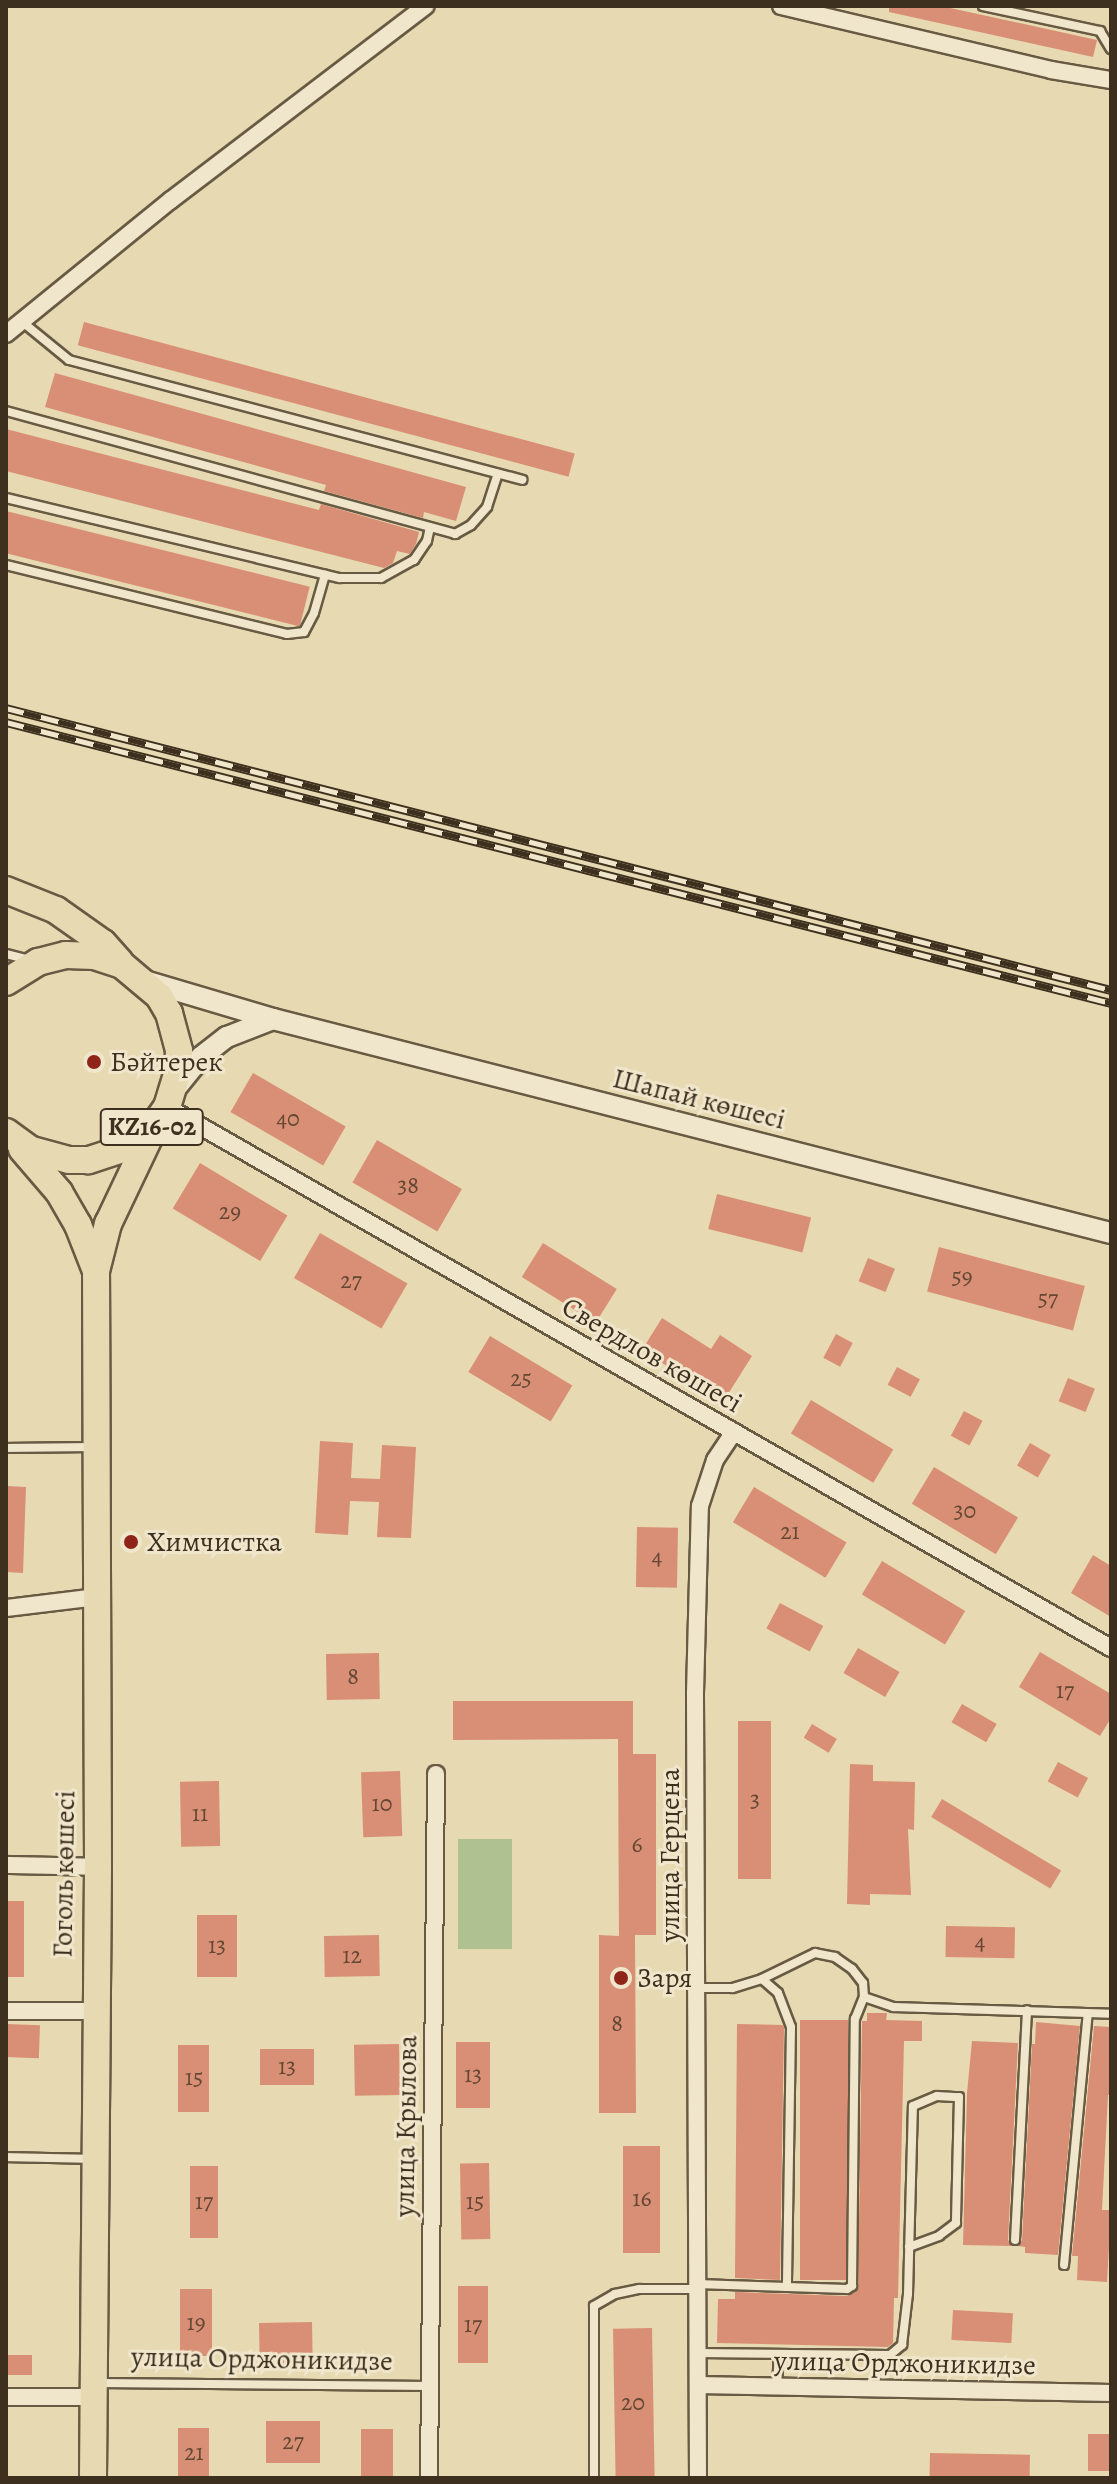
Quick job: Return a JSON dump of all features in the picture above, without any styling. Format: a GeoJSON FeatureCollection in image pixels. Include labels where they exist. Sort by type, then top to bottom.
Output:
{"type":"FeatureCollection","features":[{"type":"Feature","properties":{"kind":"main road","name":"KZ16-02"},"geometry":{"type":"LineString","coordinates":[[6,890],[56,910],[103,943],[122,965],[145,981],[169,1013],[179,1051],[166,1107],[126,1148],[88,1160],[49,1157],[10,1136]]}},
{"type":"Feature","properties":{"kind":"main road","name":"KZ16-02"},"geometry":{"type":"LineString","coordinates":[[6,982],[38,962],[66,955],[94,956],[122,965]]}},
{"type":"Feature","properties":{"kind":"main road"},"geometry":{"type":"LineString","coordinates":[[96,1271],[108,1224],[166,1107]]}},
{"type":"Feature","properties":{"kind":"main road"},"geometry":{"type":"LineString","coordinates":[[10,1136],[59,1192],[78,1225],[96,1271]]}},
{"type":"Feature","properties":{"kind":"main road","name":"Гоголь көшесі"},"geometry":{"type":"LineString","coordinates":[[93,2478],[94,2011],[98,1867],[96,1271]]}},
{"type":"Feature","properties":{"kind":"street"},"geometry":{"type":"LineString","coordinates":[[6,334],[19,320],[426,6]]}},
{"type":"Feature","properties":{"kind":"street"},"geometry":{"type":"LineString","coordinates":[[781,6],[1051,70],[1111,80]]}},
{"type":"Feature","properties":{"kind":"street","name":"Шапай көшесі"},"geometry":{"type":"LineString","coordinates":[[145,981],[273,1019],[1111,1233]]}},
{"type":"Feature","properties":{"kind":"street"},"geometry":{"type":"LineString","coordinates":[[166,1107],[201,1057],[227,1037],[273,1019]]}},
{"type":"Feature","properties":{"kind":"street","name":"Свердлов көшесі"},"geometry":{"type":"LineString","coordinates":[[166,1107],[1111,1648]]}},
{"type":"Feature","properties":{"kind":"street","name":"улица Герцена"},"geometry":{"type":"LineString","coordinates":[[698,2478],[695,1693],[700,1506],[715,1460],[734,1432]]}},
{"type":"Feature","properties":{"kind":"street"},"geometry":{"type":"LineString","coordinates":[[6,1608],[97,1597]]}},
{"type":"Feature","properties":{"kind":"street","name":"улица Крылова"},"geometry":{"type":"LineString","coordinates":[[429,2478],[436,1774]]}},
{"type":"Feature","properties":{"kind":"street"},"geometry":{"type":"LineString","coordinates":[[6,1865],[98,1867]]}},
{"type":"Feature","properties":{"kind":"street"},"geometry":{"type":"LineString","coordinates":[[6,2011],[94,2011]]}},
{"type":"Feature","properties":{"kind":"street","name":"улица Орджоникидзе"},"geometry":{"type":"LineString","coordinates":[[698,2385],[1111,2393]]}},
{"type":"Feature","properties":{"kind":"street","name":"улица Орджоникидзе"},"geometry":{"type":"LineString","coordinates":[[6,2397],[93,2390]]}},
{"type":"Feature","properties":{"kind":"lane"},"geometry":{"type":"LineString","coordinates":[[983,6],[1100,31],[1111,49]]}},
{"type":"Feature","properties":{"kind":"lane"},"geometry":{"type":"LineString","coordinates":[[19,320],[69,360],[522,480]]}},
{"type":"Feature","properties":{"kind":"lane"},"geometry":{"type":"LineString","coordinates":[[6,411],[455,534],[471,525],[487,507],[498,474]]}},
{"type":"Feature","properties":{"kind":"lane"},"geometry":{"type":"LineString","coordinates":[[6,498],[325,575],[381,578],[414,560],[427,541],[430,527]]}},
{"type":"Feature","properties":{"kind":"lane"},"geometry":{"type":"LineString","coordinates":[[6,565],[287,634],[304,632],[314,613],[325,575]]}},
{"type":"Feature","properties":{"kind":"lane"},"geometry":{"type":"LineString","coordinates":[[6,954],[38,962]]}},
{"type":"Feature","properties":{"kind":"lane"},"geometry":{"type":"LineString","coordinates":[[6,1448],[96,1447]]}},
{"type":"Feature","properties":{"kind":"lane"},"geometry":{"type":"LineString","coordinates":[[594,2476],[594,2306],[615,2294],[639,2289],[697,2286],[847,2289],[852,2286],[855,2019],[864,1997],[863,1983],[852,1969],[835,1957],[815,1953],[762,1979],[732,1988],[696,1988]]}},
{"type":"Feature","properties":{"kind":"lane"},"geometry":{"type":"LineString","coordinates":[[762,1979],[778,1993],[791,2027],[787,2287]]}},
{"type":"Feature","properties":{"kind":"lane"},"geometry":{"type":"LineString","coordinates":[[864,1997],[893,2007],[1111,2014]]}},
{"type":"Feature","properties":{"kind":"lane"},"geometry":{"type":"LineString","coordinates":[[1015,2240],[1027,2010]]}},
{"type":"Feature","properties":{"kind":"lane"},"geometry":{"type":"LineString","coordinates":[[1064,2265],[1088,2013]]}},
{"type":"Feature","properties":{"kind":"lane"},"geometry":{"type":"LineString","coordinates":[[697,2353],[890,2355],[902,2345],[909,2247],[913,2106],[937,2096],[959,2097],[956,2223],[939,2236],[909,2247]]}},
{"type":"Feature","properties":{"kind":"lane"},"geometry":{"type":"LineString","coordinates":[[6,2157],[94,2159]]}},
{"type":"Feature","properties":{"kind":"lane"},"geometry":{"type":"LineString","coordinates":[[777,2388],[779,2354]]}},
{"type":"Feature","properties":{"kind":"lane","name":"улица Орджоникидзе"},"geometry":{"type":"LineString","coordinates":[[93,2390],[430,2386]]}},
{"type":"Feature","properties":{"kind":"green space"},"geometry":{"type":"Polygon","coordinates":[[[458,1839],[512,1839],[512,1949],[458,1949],[458,1839]]]}},
{"type":"Feature","properties":{"kind":"building"},"geometry":{"type":"Polygon","coordinates":[[[889,6],[941,6],[1097,40],[1093,57],[889,12],[889,6]]]}},
{"type":"Feature","properties":{"kind":"building"},"geometry":{"type":"Polygon","coordinates":[[[84,322],[575,453],[568,477],[78,345],[84,322]]]}},
{"type":"Feature","properties":{"kind":"building"},"geometry":{"type":"Polygon","coordinates":[[[55,373],[466,487],[456,521],[424,512],[423,518],[324,491],[326,485],[45,407],[55,373]]]}},
{"type":"Feature","properties":{"kind":"building"},"geometry":{"type":"Polygon","coordinates":[[[6,429],[319,510],[321,504],[419,532],[416,544],[410,554],[397,551],[393,563],[384,568],[6,471],[6,429]]]}},
{"type":"Feature","properties":{"kind":"building"},"geometry":{"type":"Polygon","coordinates":[[[6,511],[310,587],[300,627],[6,553],[6,511]]]}},
{"type":"Feature","properties":{"kind":"building"},"geometry":{"type":"Polygon","coordinates":[[[253,1073],[346,1126],[323,1165],[230,1112],[253,1073]]]}},
{"type":"Feature","properties":{"kind":"building"},"geometry":{"type":"Polygon","coordinates":[[[377,1140],[462,1189],[437,1231],[352,1182],[377,1140]]]}},
{"type":"Feature","properties":{"kind":"building"},"geometry":{"type":"Polygon","coordinates":[[[200,1163],[287,1216],[260,1261],[173,1208],[200,1163]]]}},
{"type":"Feature","properties":{"kind":"building"},"geometry":{"type":"Polygon","coordinates":[[[717,1194],[811,1217],[802,1252],[708,1229],[717,1194]]]}},
{"type":"Feature","properties":{"kind":"building"},"geometry":{"type":"Polygon","coordinates":[[[320,1233],[407,1284],[381,1329],[294,1278],[320,1233]]]}},
{"type":"Feature","properties":{"kind":"building"},"geometry":{"type":"Polygon","coordinates":[[[543,1243],[617,1289],[596,1323],[522,1277],[543,1243]]]}},
{"type":"Feature","properties":{"kind":"building"},"geometry":{"type":"Polygon","coordinates":[[[939,1247],[1085,1286],[1073,1331],[927,1291],[939,1247]]]}},
{"type":"Feature","properties":{"kind":"building"},"geometry":{"type":"Polygon","coordinates":[[[868,1258],[895,1269],[886,1292],[859,1281],[868,1258]]]}},
{"type":"Feature","properties":{"kind":"building"},"geometry":{"type":"Polygon","coordinates":[[[662,1318],[711,1349],[720,1335],[752,1356],[723,1402],[642,1350],[662,1318]]]}},
{"type":"Feature","properties":{"kind":"building"},"geometry":{"type":"Polygon","coordinates":[[[836,1334],[853,1343],[840,1367],[823,1358],[836,1334]]]}},
{"type":"Feature","properties":{"kind":"building"},"geometry":{"type":"Polygon","coordinates":[[[490,1336],[572,1385],[551,1421],[468,1372],[490,1336]]]}},
{"type":"Feature","properties":{"kind":"building"},"geometry":{"type":"Polygon","coordinates":[[[897,1367],[920,1379],[911,1397],[888,1385],[897,1367]]]}},
{"type":"Feature","properties":{"kind":"building"},"geometry":{"type":"Polygon","coordinates":[[[1068,1378],[1095,1389],[1086,1412],[1059,1401],[1068,1378]]]}},
{"type":"Feature","properties":{"kind":"building"},"geometry":{"type":"Polygon","coordinates":[[[811,1400],[893,1449],[873,1483],[791,1433],[811,1400]]]}},
{"type":"Feature","properties":{"kind":"building"},"geometry":{"type":"Polygon","coordinates":[[[964,1411],[983,1421],[969,1446],[951,1436],[964,1411]]]}},
{"type":"Feature","properties":{"kind":"building"},"geometry":{"type":"Polygon","coordinates":[[[320,1441],[353,1443],[351,1478],[380,1479],[382,1445],[416,1447],[411,1538],[377,1537],[379,1502],[350,1501],[348,1535],[315,1533],[320,1441]]]}},
{"type":"Feature","properties":{"kind":"building"},"geometry":{"type":"Polygon","coordinates":[[[1030,1443],[1051,1455],[1038,1478],[1017,1466],[1030,1443]]]}},
{"type":"Feature","properties":{"kind":"building"},"geometry":{"type":"Polygon","coordinates":[[[934,1467],[1018,1517],[996,1554],[912,1504],[934,1467]]]}},
{"type":"Feature","properties":{"kind":"building"},"geometry":{"type":"Polygon","coordinates":[[[6,1486],[26,1487],[23,1573],[6,1572],[6,1486]]]}},
{"type":"Feature","properties":{"kind":"building"},"geometry":{"type":"Polygon","coordinates":[[[754,1487],[847,1543],[825,1578],[733,1522],[754,1487]]]}},
{"type":"Feature","properties":{"kind":"building"},"geometry":{"type":"Polygon","coordinates":[[[637,1527],[678,1528],[677,1588],[636,1587],[637,1527]]]}},
{"type":"Feature","properties":{"kind":"building"},"geometry":{"type":"Polygon","coordinates":[[[1093,1555],[1111,1566],[1111,1617],[1071,1593],[1093,1555]]]}},
{"type":"Feature","properties":{"kind":"building"},"geometry":{"type":"Polygon","coordinates":[[[882,1561],[965,1611],[945,1644],[862,1594],[882,1561]]]}},
{"type":"Feature","properties":{"kind":"building"},"geometry":{"type":"Polygon","coordinates":[[[780,1603],[823,1626],[810,1652],[766,1629],[780,1603]]]}},
{"type":"Feature","properties":{"kind":"building"},"geometry":{"type":"Polygon","coordinates":[[[858,1648],[900,1672],[885,1697],[844,1673],[858,1648]]]}},
{"type":"Feature","properties":{"kind":"building"},"geometry":{"type":"Polygon","coordinates":[[[1040,1652],[1111,1694],[1111,1718],[1100,1736],[1019,1687],[1040,1652]]]}},
{"type":"Feature","properties":{"kind":"building"},"geometry":{"type":"Polygon","coordinates":[[[379,1653],[380,1699],[327,1700],[326,1654],[379,1653]]]}},
{"type":"Feature","properties":{"kind":"building"},"geometry":{"type":"Polygon","coordinates":[[[453,1701],[633,1701],[633,1754],[656,1754],[656,1935],[635,1935],[636,2113],[599,2113],[599,1935],[619,1936],[618,1739],[453,1740],[453,1701]]]}},
{"type":"Feature","properties":{"kind":"building"},"geometry":{"type":"Polygon","coordinates":[[[962,1704],[997,1724],[986,1742],[952,1722],[962,1704]]]}},
{"type":"Feature","properties":{"kind":"building"},"geometry":{"type":"Polygon","coordinates":[[[738,1721],[771,1721],[771,1879],[738,1879],[738,1721]]]}},
{"type":"Feature","properties":{"kind":"building"},"geometry":{"type":"Polygon","coordinates":[[[812,1724],[837,1739],[829,1753],[804,1738],[812,1724]]]}},
{"type":"Feature","properties":{"kind":"building"},"geometry":{"type":"Polygon","coordinates":[[[1058,1762],[1088,1778],[1078,1797],[1048,1781],[1058,1762]]]}},
{"type":"Feature","properties":{"kind":"building"},"geometry":{"type":"Polygon","coordinates":[[[850,1764],[873,1765],[873,1781],[915,1782],[914,1830],[908,1829],[911,1895],[870,1894],[870,1905],[847,1904],[850,1764]]]}},
{"type":"Feature","properties":{"kind":"building"},"geometry":{"type":"Polygon","coordinates":[[[400,1771],[402,1836],[363,1837],[361,1772],[400,1771]]]}},
{"type":"Feature","properties":{"kind":"building"},"geometry":{"type":"Polygon","coordinates":[[[219,1781],[220,1846],[181,1847],[180,1782],[219,1781]]]}},
{"type":"Feature","properties":{"kind":"building"},"geometry":{"type":"Polygon","coordinates":[[[942,1799],[1061,1871],[1050,1889],[931,1817],[942,1799]]]}},
{"type":"Feature","properties":{"kind":"building"},"geometry":{"type":"Polygon","coordinates":[[[6,1901],[24,1901],[24,1977],[6,1977],[6,1901]]]}},
{"type":"Feature","properties":{"kind":"building"},"geometry":{"type":"Polygon","coordinates":[[[197,1915],[237,1915],[237,1977],[197,1977],[197,1915]]]}},
{"type":"Feature","properties":{"kind":"building"},"geometry":{"type":"Polygon","coordinates":[[[946,1926],[1015,1927],[1014,1958],[945,1957],[946,1926]]]}},
{"type":"Feature","properties":{"kind":"building"},"geometry":{"type":"Polygon","coordinates":[[[379,1935],[380,1976],[325,1977],[324,1936],[379,1935]]]}},
{"type":"Feature","properties":{"kind":"building"},"geometry":{"type":"Polygon","coordinates":[[[867,2013],[887,2013],[886,2020],[922,2021],[922,2041],[904,2041],[898,2298],[894,2298],[893,2343],[888,2347],[717,2343],[718,2299],[735,2299],[735,2292],[847,2296],[858,2289],[862,2021],[867,2021],[867,2013]]]}},
{"type":"Feature","properties":{"kind":"building"},"geometry":{"type":"Polygon","coordinates":[[[800,2020],[848,2020],[848,2280],[800,2280],[800,2020]]]}},
{"type":"Feature","properties":{"kind":"building"},"geometry":{"type":"Polygon","coordinates":[[[1036,2022],[1080,2026],[1058,2255],[1025,2253],[1025,2247],[1018,2246],[1022,2240],[1032,2044],[1035,2044],[1036,2022]]]}},
{"type":"Feature","properties":{"kind":"building"},"geometry":{"type":"Polygon","coordinates":[[[6,2024],[40,2025],[39,2058],[6,2057],[6,2024]]]}},
{"type":"Feature","properties":{"kind":"building"},"geometry":{"type":"Polygon","coordinates":[[[737,2024],[783,2025],[784,2028],[780,2280],[735,2278],[737,2024]]]}},
{"type":"Feature","properties":{"kind":"building"},"geometry":{"type":"Polygon","coordinates":[[[1094,2026],[1111,2027],[1111,2095],[1108,2095],[1102,2210],[1111,2210],[1107,2282],[1077,2280],[1078,2256],[1072,2256],[1094,2026]]]}},
{"type":"Feature","properties":{"kind":"building"},"geometry":{"type":"Polygon","coordinates":[[[972,2041],[1018,2043],[1008,2240],[1012,2246],[963,2245],[967,2093],[972,2041]]]}},
{"type":"Feature","properties":{"kind":"building"},"geometry":{"type":"Polygon","coordinates":[[[456,2042],[490,2042],[490,2108],[456,2108],[456,2042]]]}},
{"type":"Feature","properties":{"kind":"building"},"geometry":{"type":"Polygon","coordinates":[[[399,2044],[400,2095],[355,2096],[354,2045],[399,2044]]]}},
{"type":"Feature","properties":{"kind":"building"},"geometry":{"type":"Polygon","coordinates":[[[178,2045],[209,2045],[209,2112],[178,2112],[178,2045]]]}},
{"type":"Feature","properties":{"kind":"building"},"geometry":{"type":"Polygon","coordinates":[[[260,2049],[314,2049],[314,2085],[260,2085],[260,2049]]]}},
{"type":"Feature","properties":{"kind":"building"},"geometry":{"type":"Polygon","coordinates":[[[623,2146],[660,2146],[660,2253],[623,2253],[623,2146]]]}},
{"type":"Feature","properties":{"kind":"building"},"geometry":{"type":"Polygon","coordinates":[[[489,2163],[490,2239],[461,2239],[460,2164],[489,2163]]]}},
{"type":"Feature","properties":{"kind":"building"},"geometry":{"type":"Polygon","coordinates":[[[190,2166],[218,2166],[218,2238],[190,2238],[190,2166]]]}},
{"type":"Feature","properties":{"kind":"building"},"geometry":{"type":"Polygon","coordinates":[[[458,2286],[488,2286],[488,2363],[458,2363],[458,2286]]]}},
{"type":"Feature","properties":{"kind":"building"},"geometry":{"type":"Polygon","coordinates":[[[180,2289],[212,2289],[212,2356],[180,2356],[180,2289]]]}},
{"type":"Feature","properties":{"kind":"building"},"geometry":{"type":"Polygon","coordinates":[[[953,2310],[1013,2313],[1011,2343],[951,2340],[953,2310]]]}},
{"type":"Feature","properties":{"kind":"building"},"geometry":{"type":"Polygon","coordinates":[[[312,2322],[313,2364],[260,2365],[259,2323],[312,2322]]]}},
{"type":"Feature","properties":{"kind":"building"},"geometry":{"type":"Polygon","coordinates":[[[652,2328],[655,2478],[616,2478],[613,2329],[652,2328]]]}},
{"type":"Feature","properties":{"kind":"building"},"geometry":{"type":"Polygon","coordinates":[[[6,2355],[32,2355],[32,2375],[6,2375],[6,2355]]]}},
{"type":"Feature","properties":{"kind":"building"},"geometry":{"type":"Polygon","coordinates":[[[266,2421],[320,2421],[320,2463],[266,2463],[266,2421]]]}},
{"type":"Feature","properties":{"kind":"building"},"geometry":{"type":"Polygon","coordinates":[[[178,2428],[209,2428],[209,2478],[178,2478],[178,2428]]]}},
{"type":"Feature","properties":{"kind":"building"},"geometry":{"type":"Polygon","coordinates":[[[361,2429],[393,2429],[393,2478],[361,2478],[361,2429]]]}},
{"type":"Feature","properties":{"kind":"building"},"geometry":{"type":"Polygon","coordinates":[[[1088,2434],[1111,2434],[1111,2471],[1088,2471],[1088,2434]]]}},
{"type":"Feature","properties":{"kind":"building"},"geometry":{"type":"Polygon","coordinates":[[[930,2453],[1030,2455],[1030,2478],[930,2478],[930,2453]]]}},
{"type":"Feature","properties":{"kind":"railway"},"geometry":{"type":"LineString","coordinates":[[6,708],[1111,990]]}},
{"type":"Feature","properties":{"kind":"railway"},"geometry":{"type":"LineString","coordinates":[[6,722],[1111,1003]]}},
{"type":"Feature","properties":{"kind":"place","name":"Бәйтерек"},"geometry":{"type":"Point","coordinates":[94,1062]}},
{"type":"Feature","properties":{"kind":"place","name":"Химчистка"},"geometry":{"type":"Point","coordinates":[131,1542]}},
{"type":"Feature","properties":{"kind":"place","name":"Заря"},"geometry":{"type":"Point","coordinates":[621,1978]}}]}
